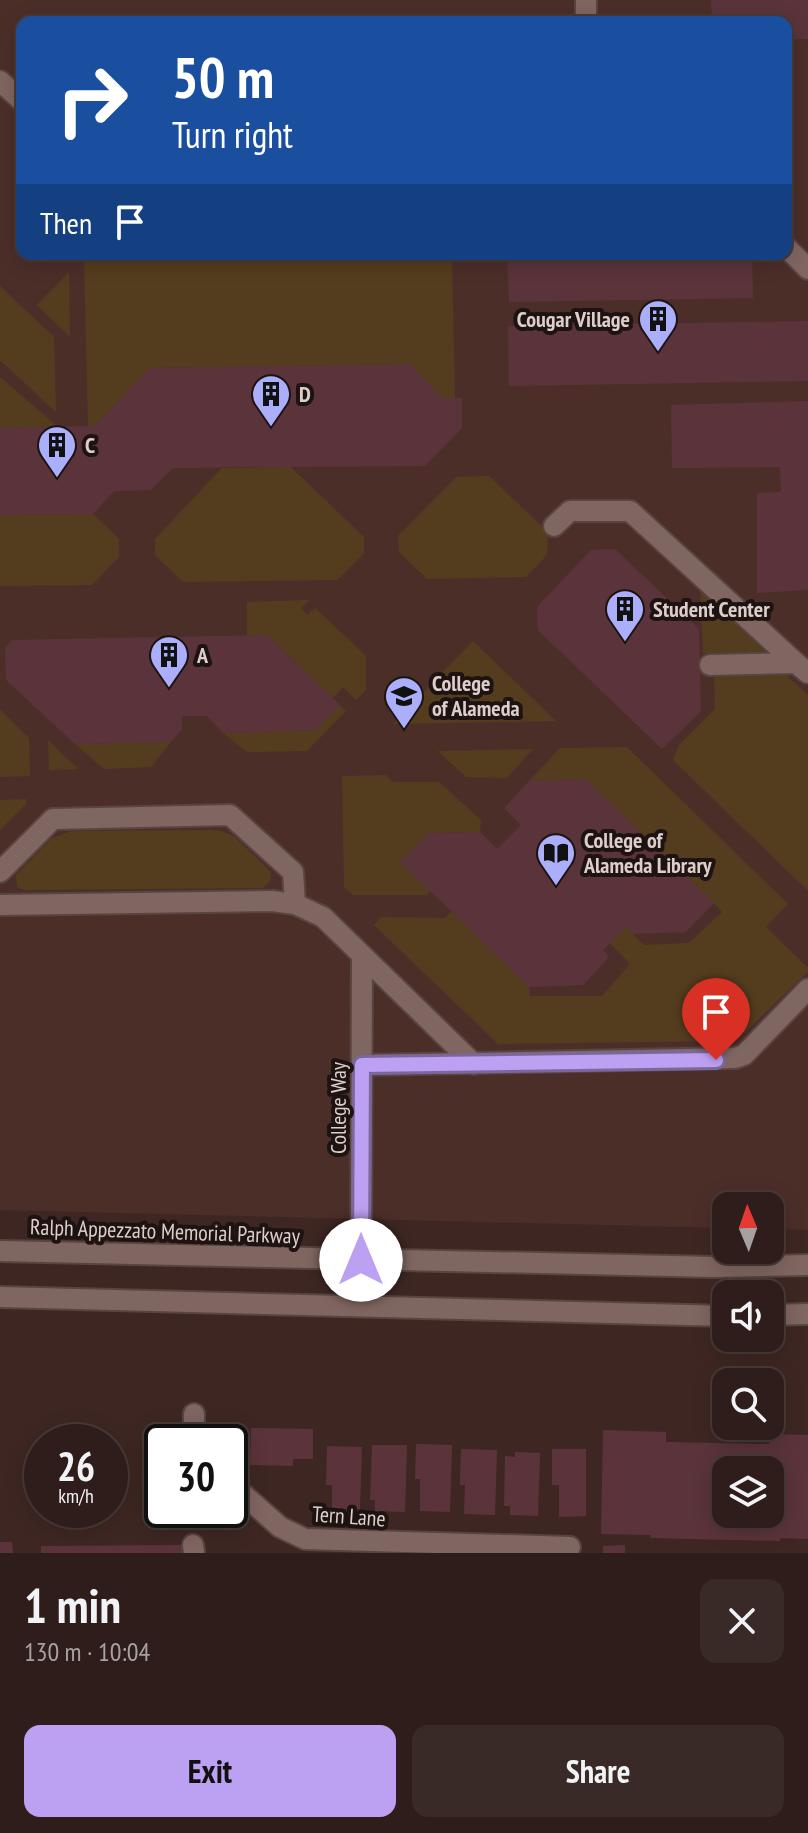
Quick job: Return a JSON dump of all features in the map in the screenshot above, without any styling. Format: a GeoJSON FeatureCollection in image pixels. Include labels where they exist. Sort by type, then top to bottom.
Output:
{"type":"FeatureCollection","features":[{"type":"Feature","properties":{"kind":"street"},"geometry":{"type":"LineString","coordinates":[[0,81],[16,96]]}},
{"type":"Feature","properties":{"kind":"street"},"geometry":{"type":"LineString","coordinates":[[792,253],[808,269]]}},
{"type":"Feature","properties":{"kind":"street"},"geometry":{"type":"LineString","coordinates":[[554,526],[570,511],[630,511],[802,668]]}},
{"type":"Feature","properties":{"kind":"street"},"geometry":{"type":"LineString","coordinates":[[710,665],[802,668]]}},
{"type":"Feature","properties":{"kind":"street"},"geometry":{"type":"LineString","coordinates":[[0,872],[53,819],[230,815],[293,872],[295,904]]}},
{"type":"Feature","properties":{"kind":"street"},"geometry":{"type":"LineString","coordinates":[[0,905],[272,901],[295,904],[323,917],[474,1064]]}},
{"type":"Feature","properties":{"kind":"street","name":"College Way"},"geometry":{"type":"LineString","coordinates":[[361,1260],[362,956]]}},
{"type":"Feature","properties":{"kind":"street"},"geometry":{"type":"LineString","coordinates":[[362,1065],[735,1058],[744,1055],[808,989]]}},
{"type":"Feature","properties":{"kind":"street","name":"Ralph Appezzato Memorial Parkway"},"geometry":{"type":"LineString","coordinates":[[0,1251],[715,1267],[808,1265]]}},
{"type":"Feature","properties":{"kind":"street"},"geometry":{"type":"LineString","coordinates":[[0,1297],[712,1316]]}},
{"type":"Feature","properties":{"kind":"street"},"geometry":{"type":"LineString","coordinates":[[784,1315],[808,1314]]}},
{"type":"Feature","properties":{"kind":"street"},"geometry":{"type":"LineString","coordinates":[[194,1414],[194,1424]]}},
{"type":"Feature","properties":{"kind":"street","name":"Tern Lane"},"geometry":{"type":"LineString","coordinates":[[248,1499],[280,1527],[305,1539],[432,1548],[570,1547]]}},
{"type":"Feature","properties":{"kind":"shaded area","name":"College of Alameda"},"geometry":{"type":"Polygon","coordinates":[[[0,0],[808,0],[808,1230],[784,1229],[784,1192],[712,1192],[712,1228],[0,1210],[0,0]]]}},
{"type":"Feature","properties":{"kind":"shaded area"},"geometry":{"type":"Polygon","coordinates":[[[84,260],[452,260],[455,398],[443,398],[409,364],[150,368],[94,426],[88,427],[84,260]]]}},
{"type":"Feature","properties":{"kind":"shaded area"},"geometry":{"type":"Polygon","coordinates":[[[69,272],[70,337],[37,305],[69,272]]]}},
{"type":"Feature","properties":{"kind":"shaded area"},"geometry":{"type":"Polygon","coordinates":[[[0,286],[54,337],[56,412],[0,360],[0,286]]]}},
{"type":"Feature","properties":{"kind":"shaded area"},"geometry":{"type":"Polygon","coordinates":[[[0,377],[58,427],[0,428],[0,377]]]}},
{"type":"Feature","properties":{"kind":"shaded area"},"geometry":{"type":"Polygon","coordinates":[[[291,467],[364,537],[364,553],[337,580],[183,582],[155,555],[155,539],[222,468],[291,467]]]}},
{"type":"Feature","properties":{"kind":"shaded area"},"geometry":{"type":"Polygon","coordinates":[[[489,476],[548,532],[547,555],[526,577],[427,579],[399,552],[398,536],[456,477],[489,476]]]}},
{"type":"Feature","properties":{"kind":"shaded area"},"geometry":{"type":"Polygon","coordinates":[[[93,514],[119,539],[119,557],[92,585],[0,586],[0,515],[93,514]]]}},
{"type":"Feature","properties":{"kind":"shaded area"},"geometry":{"type":"Polygon","coordinates":[[[700,590],[766,652],[703,653],[700,590]]]}},
{"type":"Feature","properties":{"kind":"shaded area"},"geometry":{"type":"Polygon","coordinates":[[[309,600],[301,608],[307,615],[315,608],[366,656],[366,690],[356,700],[343,687],[333,698],[267,635],[247,635],[247,602],[309,600]]]}},
{"type":"Feature","properties":{"kind":"shaded area"},"geometry":{"type":"Polygon","coordinates":[[[473,641],[556,721],[393,724],[473,641]]]}},
{"type":"Feature","properties":{"kind":"shaded area"},"geometry":{"type":"Polygon","coordinates":[[[781,670],[808,695],[808,891],[673,760],[679,745],[715,709],[714,673],[781,670]]]}},
{"type":"Feature","properties":{"kind":"shaded area"},"geometry":{"type":"Polygon","coordinates":[[[340,705],[346,711],[307,751],[247,752],[223,733],[315,730],[340,705]]]}},
{"type":"Feature","properties":{"kind":"shaded area"},"geometry":{"type":"Polygon","coordinates":[[[0,709],[29,738],[30,776],[0,777],[0,709]]]}},
{"type":"Feature","properties":{"kind":"shaded area"},"geometry":{"type":"Polygon","coordinates":[[[48,740],[78,769],[49,770],[48,740]]]}},
{"type":"Feature","properties":{"kind":"shaded area"},"geometry":{"type":"Polygon","coordinates":[[[171,742],[151,767],[104,769],[75,744],[171,742]]]}},
{"type":"Feature","properties":{"kind":"shaded area"},"geometry":{"type":"Polygon","coordinates":[[[627,747],[788,904],[766,927],[808,968],[808,972],[741,1036],[730,1041],[498,1044],[374,925],[382,917],[445,918],[451,911],[529,987],[530,996],[602,996],[630,964],[610,943],[626,927],[644,945],[689,943],[722,912],[714,903],[585,779],[529,781],[560,748],[627,747]]]}},
{"type":"Feature","properties":{"kind":"shaded area"},"geometry":{"type":"Polygon","coordinates":[[[533,749],[507,778],[466,777],[438,751],[533,749]]]}},
{"type":"Feature","properties":{"kind":"shaded area"},"geometry":{"type":"Polygon","coordinates":[[[386,775],[393,782],[439,782],[481,820],[480,832],[429,833],[400,862],[430,891],[427,895],[353,895],[344,887],[342,776],[386,775]]]}},
{"type":"Feature","properties":{"kind":"shaded area"},"geometry":{"type":"Polygon","coordinates":[[[26,799],[26,804],[0,830],[0,800],[26,799]]]}},
{"type":"Feature","properties":{"kind":"shaded area"},"geometry":{"type":"Polygon","coordinates":[[[218,830],[234,836],[270,871],[267,885],[262,888],[24,890],[17,887],[16,875],[52,838],[72,831],[218,830]]]}},
{"type":"Feature","properties":{"kind":"building"},"geometry":{"type":"Polygon","coordinates":[[[711,0],[808,0],[808,39],[792,39],[792,16],[712,16],[711,0]]]}},
{"type":"Feature","properties":{"kind":"building","name":"Cougar Village"},"geometry":{"type":"Polygon","coordinates":[[[507,260],[752,260],[753,298],[509,302],[507,260]]]}},
{"type":"Feature","properties":{"kind":"building","name":"Cougar Village"},"geometry":{"type":"Polygon","coordinates":[[[808,321],[808,381],[509,386],[508,326],[808,321]]]}},
{"type":"Feature","properties":{"kind":"building","name":"D"},"geometry":{"type":"Polygon","coordinates":[[[409,364],[443,398],[462,398],[462,428],[425,466],[173,468],[151,490],[114,491],[93,514],[0,515],[0,428],[94,426],[150,368],[409,364]]]}},
{"type":"Feature","properties":{"kind":"building"},"geometry":{"type":"Polygon","coordinates":[[[808,401],[808,590],[757,593],[757,493],[781,492],[780,467],[672,468],[671,405],[808,401]]]}},
{"type":"Feature","properties":{"kind":"building","name":"Student Center"},"geometry":{"type":"Polygon","coordinates":[[[615,549],[699,629],[701,711],[662,749],[538,630],[537,607],[591,550],[615,549]]]}},
{"type":"Feature","properties":{"kind":"building","name":"A"},"geometry":{"type":"Polygon","coordinates":[[[267,635],[340,705],[316,730],[223,733],[207,716],[182,716],[182,729],[171,742],[75,744],[6,680],[5,648],[12,640],[267,635]]]}},
{"type":"Feature","properties":{"kind":"building"},"geometry":{"type":"Polygon","coordinates":[[[585,779],[714,903],[686,932],[633,934],[626,927],[603,950],[609,957],[583,985],[529,987],[400,862],[429,833],[480,832],[497,849],[521,825],[504,808],[529,781],[585,779]]]}},
{"type":"Feature","properties":{"kind":"building"},"geometry":{"type":"Polygon","coordinates":[[[251,1428],[313,1429],[313,1459],[293,1459],[293,1466],[250,1465],[251,1428]]]}},
{"type":"Feature","properties":{"kind":"building"},"geometry":{"type":"Polygon","coordinates":[[[603,1430],[666,1432],[666,1442],[769,1444],[769,1440],[784,1440],[784,1434],[808,1435],[808,1539],[650,1538],[651,1535],[601,1534],[603,1430]]]}},
{"type":"Feature","properties":{"kind":"building"},"geometry":{"type":"Polygon","coordinates":[[[416,1444],[452,1445],[450,1512],[420,1511],[420,1479],[415,1479],[416,1444]]]}},
{"type":"Feature","properties":{"kind":"building"},"geometry":{"type":"Polygon","coordinates":[[[372,1445],[407,1445],[405,1512],[375,1511],[375,1500],[370,1500],[372,1445]]]}},
{"type":"Feature","properties":{"kind":"building"},"geometry":{"type":"Polygon","coordinates":[[[327,1446],[362,1447],[360,1509],[332,1509],[332,1485],[326,1485],[327,1446]]]}},
{"type":"Feature","properties":{"kind":"building"},"geometry":{"type":"Polygon","coordinates":[[[461,1449],[497,1450],[495,1515],[464,1514],[465,1485],[460,1485],[461,1449]]]}},
{"type":"Feature","properties":{"kind":"building"},"geometry":{"type":"Polygon","coordinates":[[[552,1449],[586,1449],[586,1516],[559,1517],[559,1485],[552,1485],[552,1449]]]}},
{"type":"Feature","properties":{"kind":"building"},"geometry":{"type":"Polygon","coordinates":[[[515,1452],[540,1453],[538,1516],[510,1515],[510,1506],[504,1506],[505,1456],[515,1457],[515,1452]]]}},
{"type":"Feature","properties":{"kind":"building"},"geometry":{"type":"Polygon","coordinates":[[[0,1542],[12,1542],[13,1553],[0,1553],[0,1542]]]}},
{"type":"Feature","properties":{"kind":"building"},"geometry":{"type":"Polygon","coordinates":[[[182,1545],[182,1553],[41,1553],[41,1546],[182,1545]]]}},
{"type":"Feature","properties":{"kind":"building"},"geometry":{"type":"Polygon","coordinates":[[[625,1545],[625,1553],[603,1553],[603,1546],[625,1545]]]}},
{"type":"Feature","properties":{"kind":"place","name":"Cougar Village"},"geometry":{"type":"Point","coordinates":[658,353]}},
{"type":"Feature","properties":{"kind":"place","name":"D"},"geometry":{"type":"Point","coordinates":[271,428]}},
{"type":"Feature","properties":{"kind":"place","name":"C"},"geometry":{"type":"Point","coordinates":[57,479]}},
{"type":"Feature","properties":{"kind":"place","name":"Student Center"},"geometry":{"type":"Point","coordinates":[625,643]}},
{"type":"Feature","properties":{"kind":"place","name":"A"},"geometry":{"type":"Point","coordinates":[169,689]}},
{"type":"Feature","properties":{"kind":"place","name":"College of Alameda"},"geometry":{"type":"Point","coordinates":[404,730]}},
{"type":"Feature","properties":{"kind":"place","name":"College of Alameda Library"},"geometry":{"type":"Point","coordinates":[556,887]}},
{"type":"Feature","properties":{"kind":"route"},"geometry":{"type":"LineString","coordinates":[[361,1260],[362,1065],[716,1060]]}}]}
